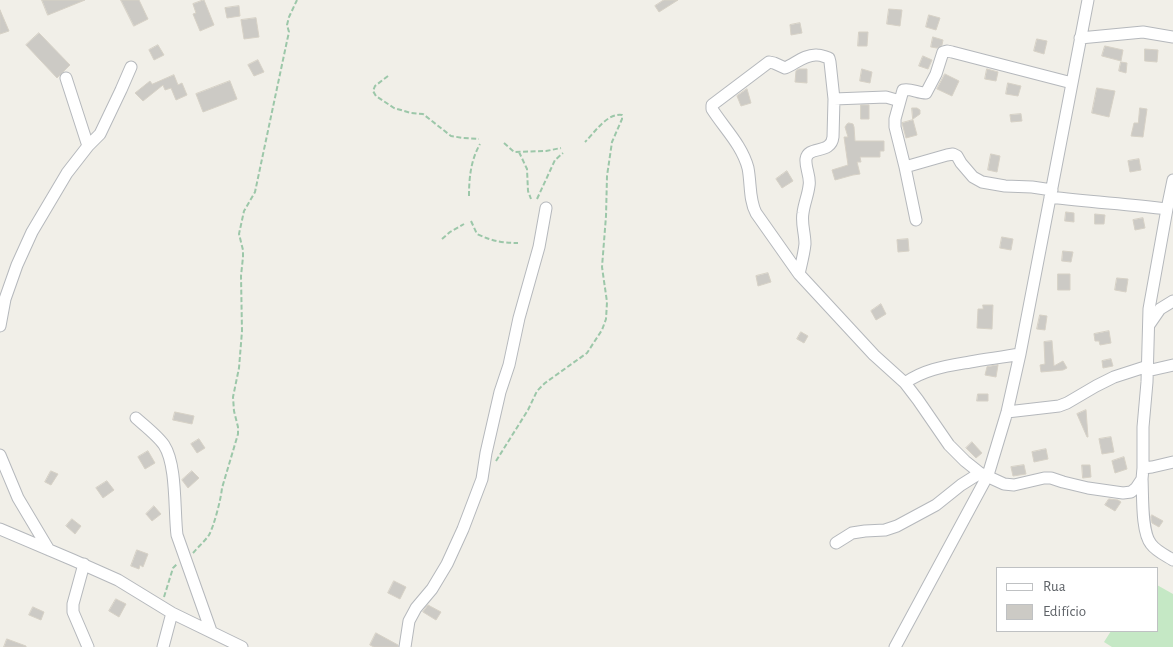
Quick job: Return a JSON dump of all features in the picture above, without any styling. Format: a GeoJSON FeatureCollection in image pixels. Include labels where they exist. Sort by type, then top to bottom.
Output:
{"type":"FeatureCollection","features":[{"type":"Feature","properties":{"kind":"street"},"geometry":{"type":"LineString","coordinates":[[895,647],[984,474],[1007,412],[1020,354],[1088,0]]}},
{"type":"Feature","properties":{"kind":"street"},"geometry":{"type":"LineString","coordinates":[[1080,38],[1143,32],[1173,37]]}},
{"type":"Feature","properties":{"kind":"street"},"geometry":{"type":"LineString","coordinates":[[916,220],[895,127],[896,119],[903,90],[926,93],[936,74],[943,52],[946,51],[1072,83]]}},
{"type":"Feature","properties":{"kind":"street"},"geometry":{"type":"LineString","coordinates":[[799,274],[805,243],[802,226],[803,213],[810,188],[806,157],[810,153],[830,146],[833,142],[834,99],[829,58],[815,54],[802,58],[785,68],[774,62],[769,62],[712,105],[716,116],[742,150],[748,168],[752,206],[799,274],[874,355],[905,383],[949,444],[965,461],[984,474],[1004,484],[1014,485],[1051,478],[1088,488],[1123,493],[1131,492],[1136,488],[1143,473],[1152,467],[1173,462]]}},
{"type":"Feature","properties":{"kind":"street"},"geometry":{"type":"LineString","coordinates":[[0,326],[5,299],[17,265],[32,232],[67,173],[100,134],[131,66]]}},
{"type":"Feature","properties":{"kind":"street"},"geometry":{"type":"LineString","coordinates":[[66,78],[78,110],[88,146]]}},
{"type":"Feature","properties":{"kind":"street"},"geometry":{"type":"LineString","coordinates":[[834,99],[886,97],[900,100]]}},
{"type":"Feature","properties":{"kind":"street"},"geometry":{"type":"LineString","coordinates":[[905,167],[947,154],[954,154],[973,177],[982,182],[1005,186],[1032,187],[1051,194],[1092,203],[1166,209]]}},
{"type":"Feature","properties":{"kind":"street"},"geometry":{"type":"LineString","coordinates":[[1173,180],[1166,209],[1149,309],[1148,368],[1143,427],[1144,518],[1147,537],[1151,544],[1173,560]]}},
{"type":"Feature","properties":{"kind":"street"},"geometry":{"type":"LineString","coordinates":[[405,647],[410,621],[416,608],[432,589],[447,564],[463,530],[482,478],[500,392],[509,365],[519,318],[538,254],[546,208]]}},
{"type":"Feature","properties":{"kind":"street"},"geometry":{"type":"LineString","coordinates":[[1149,325],[1160,309],[1173,301]]}},
{"type":"Feature","properties":{"kind":"street"},"geometry":{"type":"LineString","coordinates":[[905,383],[924,372],[943,366],[1020,354]]}},
{"type":"Feature","properties":{"kind":"street"},"geometry":{"type":"LineString","coordinates":[[1007,412],[1059,406],[1114,377],[1148,368],[1173,365]]}},
{"type":"Feature","properties":{"kind":"street"},"geometry":{"type":"LineString","coordinates":[[136,418],[164,444],[170,456],[177,535],[211,632]]}},
{"type":"Feature","properties":{"kind":"street"},"geometry":{"type":"LineString","coordinates":[[0,455],[18,498],[49,550]]}},
{"type":"Feature","properties":{"kind":"street"},"geometry":{"type":"LineString","coordinates":[[836,543],[852,533],[885,530],[897,526],[936,505],[961,485],[984,474]]}},
{"type":"Feature","properties":{"kind":"street"},"geometry":{"type":"LineString","coordinates":[[0,529],[118,580],[172,613],[242,647]]}},
{"type":"Feature","properties":{"kind":"street"},"geometry":{"type":"LineString","coordinates":[[84,564],[72,612],[88,647]]}},
{"type":"Feature","properties":{"kind":"street"},"geometry":{"type":"LineString","coordinates":[[163,647],[172,613]]}},
{"type":"Feature","properties":{"kind":"path"},"geometry":{"type":"LineString","coordinates":[[188,556],[208,536],[212,527],[238,434],[233,397],[239,368],[242,331],[241,276],[243,250],[238,234],[244,211],[255,192],[289,32],[287,25],[297,0]]}},
{"type":"Feature","properties":{"kind":"path"},"geometry":{"type":"LineString","coordinates":[[388,76],[375,86],[373,91],[376,96],[394,108],[423,114],[451,136],[479,139]]}},
{"type":"Feature","properties":{"kind":"path"},"geometry":{"type":"LineString","coordinates":[[493,466],[538,391],[545,383],[587,353],[602,330],[606,319],[607,302],[602,267],[607,176],[612,142],[622,115],[616,114],[606,120],[586,142]]}},
{"type":"Feature","properties":{"kind":"path"},"geometry":{"type":"LineString","coordinates":[[504,142],[514,152],[546,151],[561,148]]}},
{"type":"Feature","properties":{"kind":"path"},"geometry":{"type":"LineString","coordinates":[[469,196],[470,171],[480,144]]}},
{"type":"Feature","properties":{"kind":"path"},"geometry":{"type":"LineString","coordinates":[[519,152],[527,169],[528,191],[531,199]]}},
{"type":"Feature","properties":{"kind":"path"},"geometry":{"type":"LineString","coordinates":[[537,199],[555,160],[563,153]]}},
{"type":"Feature","properties":{"kind":"path"},"geometry":{"type":"LineString","coordinates":[[470,221],[477,234],[492,241],[518,243]]}},
{"type":"Feature","properties":{"kind":"path"},"geometry":{"type":"LineString","coordinates":[[442,239],[464,224]]}},
{"type":"Feature","properties":{"kind":"path"},"geometry":{"type":"LineString","coordinates":[[160,606],[173,568],[178,563]]}},
{"type":"Feature","properties":{"kind":"green space"},"geometry":{"type":"Polygon","coordinates":[[[1158,586],[1173,594],[1173,647],[1112,647],[1104,642],[1110,632],[1158,632],[1158,586]]]}},
{"type":"Feature","properties":{"kind":"building"},"geometry":{"type":"Polygon","coordinates":[[[42,0],[85,0],[48,15],[42,0]]]}},
{"type":"Feature","properties":{"kind":"building"},"geometry":{"type":"Polygon","coordinates":[[[121,0],[139,0],[148,19],[134,26],[121,0]]]}},
{"type":"Feature","properties":{"kind":"building"},"geometry":{"type":"Polygon","coordinates":[[[204,0],[214,25],[200,31],[193,14],[196,13],[193,4],[204,0]]]}},
{"type":"Feature","properties":{"kind":"building"},"geometry":{"type":"Polygon","coordinates":[[[664,0],[678,0],[659,12],[655,6],[664,0]]]}},
{"type":"Feature","properties":{"kind":"building"},"geometry":{"type":"Polygon","coordinates":[[[239,6],[240,16],[227,18],[225,8],[239,6]]]}},
{"type":"Feature","properties":{"kind":"building"},"geometry":{"type":"Polygon","coordinates":[[[889,9],[902,10],[900,26],[887,24],[889,9]]]}},
{"type":"Feature","properties":{"kind":"building"},"geometry":{"type":"Polygon","coordinates":[[[0,10],[9,31],[0,34],[0,10]]]}},
{"type":"Feature","properties":{"kind":"building"},"geometry":{"type":"Polygon","coordinates":[[[929,15],[940,18],[936,30],[926,27],[929,15]]]}},
{"type":"Feature","properties":{"kind":"building"},"geometry":{"type":"Polygon","coordinates":[[[256,18],[259,37],[244,39],[241,20],[256,18]]]}},
{"type":"Feature","properties":{"kind":"building"},"geometry":{"type":"Polygon","coordinates":[[[800,23],[802,33],[791,35],[790,25],[800,23]]]}},
{"type":"Feature","properties":{"kind":"building"},"geometry":{"type":"Polygon","coordinates":[[[859,32],[868,32],[867,46],[858,46],[859,32]]]}},
{"type":"Feature","properties":{"kind":"building"},"geometry":{"type":"Polygon","coordinates":[[[39,33],[70,65],[57,78],[26,45],[39,33]]]}},
{"type":"Feature","properties":{"kind":"building"},"geometry":{"type":"Polygon","coordinates":[[[933,37],[943,40],[942,45],[937,48],[931,47],[933,37]]]}},
{"type":"Feature","properties":{"kind":"building"},"geometry":{"type":"Polygon","coordinates":[[[1037,39],[1047,41],[1044,54],[1034,51],[1037,39]]]}},
{"type":"Feature","properties":{"kind":"building"},"geometry":{"type":"Polygon","coordinates":[[[158,45],[164,55],[154,60],[149,50],[158,45]]]}},
{"type":"Feature","properties":{"kind":"building"},"geometry":{"type":"Polygon","coordinates":[[[1105,46],[1123,50],[1121,61],[1102,56],[1105,46]]]}},
{"type":"Feature","properties":{"kind":"building"},"geometry":{"type":"Polygon","coordinates":[[[1145,49],[1158,50],[1157,62],[1145,61],[1145,49]]]}},
{"type":"Feature","properties":{"kind":"building"},"geometry":{"type":"Polygon","coordinates":[[[923,56],[932,60],[928,69],[919,66],[923,56]]]}},
{"type":"Feature","properties":{"kind":"building"},"geometry":{"type":"Polygon","coordinates":[[[258,60],[264,72],[254,76],[248,65],[258,60]]]}},
{"type":"Feature","properties":{"kind":"building"},"geometry":{"type":"Polygon","coordinates":[[[1121,62],[1127,63],[1126,73],[1119,71],[1121,62]]]}},
{"type":"Feature","properties":{"kind":"building"},"geometry":{"type":"Polygon","coordinates":[[[807,69],[807,83],[795,82],[796,71],[807,69]]]}},
{"type":"Feature","properties":{"kind":"building"},"geometry":{"type":"Polygon","coordinates":[[[862,69],[872,72],[870,83],[860,81],[862,69]]]}},
{"type":"Feature","properties":{"kind":"building"},"geometry":{"type":"Polygon","coordinates":[[[987,69],[998,72],[996,81],[985,79],[987,69]]]}},
{"type":"Feature","properties":{"kind":"building"},"geometry":{"type":"Polygon","coordinates":[[[945,74],[959,81],[952,96],[937,89],[945,74]]]}},
{"type":"Feature","properties":{"kind":"building"},"geometry":{"type":"Polygon","coordinates":[[[174,75],[178,85],[182,83],[187,95],[176,100],[171,88],[165,90],[163,85],[143,101],[135,93],[150,81],[152,84],[174,75]]]}},
{"type":"Feature","properties":{"kind":"building"},"geometry":{"type":"Polygon","coordinates":[[[230,81],[237,99],[203,112],[196,94],[230,81]]]}},
{"type":"Feature","properties":{"kind":"building"},"geometry":{"type":"Polygon","coordinates":[[[1008,83],[1021,86],[1018,96],[1006,94],[1008,83]]]}},
{"type":"Feature","properties":{"kind":"building"},"geometry":{"type":"Polygon","coordinates":[[[1097,88],[1115,91],[1109,117],[1092,113],[1097,88]]]}},
{"type":"Feature","properties":{"kind":"building"},"geometry":{"type":"Polygon","coordinates":[[[747,89],[751,103],[741,106],[737,96],[747,89]]]}},
{"type":"Feature","properties":{"kind":"building"},"geometry":{"type":"Polygon","coordinates":[[[861,105],[869,105],[869,119],[861,119],[861,105]]]}},
{"type":"Feature","properties":{"kind":"building"},"geometry":{"type":"Polygon","coordinates":[[[912,108],[920,110],[920,114],[913,119],[912,108]]]}},
{"type":"Feature","properties":{"kind":"building"},"geometry":{"type":"Polygon","coordinates":[[[1140,108],[1147,109],[1143,137],[1131,136],[1134,123],[1138,123],[1140,108]]]}},
{"type":"Feature","properties":{"kind":"building"},"geometry":{"type":"Polygon","coordinates":[[[1021,114],[1022,121],[1011,122],[1010,115],[1021,114]]]}},
{"type":"Feature","properties":{"kind":"building"},"geometry":{"type":"Polygon","coordinates":[[[913,120],[917,135],[906,138],[902,123],[913,120]]]}},
{"type":"Feature","properties":{"kind":"building"},"geometry":{"type":"Polygon","coordinates":[[[849,123],[853,124],[854,127],[855,141],[884,141],[884,151],[880,151],[880,157],[860,157],[861,162],[857,162],[860,174],[835,180],[832,170],[848,165],[844,137],[848,137],[845,127],[849,123]]]}},
{"type":"Feature","properties":{"kind":"building"},"geometry":{"type":"Polygon","coordinates":[[[991,154],[1000,156],[997,172],[988,170],[991,154]]]}},
{"type":"Feature","properties":{"kind":"building"},"geometry":{"type":"Polygon","coordinates":[[[1139,159],[1141,170],[1130,172],[1128,161],[1139,159]]]}},
{"type":"Feature","properties":{"kind":"building"},"geometry":{"type":"Polygon","coordinates":[[[787,171],[793,181],[782,188],[776,179],[787,171]]]}},
{"type":"Feature","properties":{"kind":"building"},"geometry":{"type":"Polygon","coordinates":[[[1066,212],[1074,213],[1074,222],[1065,221],[1066,212]]]}},
{"type":"Feature","properties":{"kind":"building"},"geometry":{"type":"Polygon","coordinates":[[[1095,214],[1105,215],[1104,224],[1095,224],[1095,214]]]}},
{"type":"Feature","properties":{"kind":"building"},"geometry":{"type":"Polygon","coordinates":[[[1143,218],[1145,228],[1135,230],[1133,220],[1143,218]]]}},
{"type":"Feature","properties":{"kind":"building"},"geometry":{"type":"Polygon","coordinates":[[[1002,237],[1013,239],[1011,250],[1000,248],[1002,237]]]}},
{"type":"Feature","properties":{"kind":"building"},"geometry":{"type":"Polygon","coordinates":[[[908,239],[909,251],[898,252],[897,240],[908,239]]]}},
{"type":"Feature","properties":{"kind":"building"},"geometry":{"type":"Polygon","coordinates":[[[1063,251],[1073,252],[1071,262],[1062,261],[1063,251]]]}},
{"type":"Feature","properties":{"kind":"building"},"geometry":{"type":"Polygon","coordinates":[[[768,273],[771,282],[758,286],[756,276],[768,273]]]}},
{"type":"Feature","properties":{"kind":"building"},"geometry":{"type":"Polygon","coordinates":[[[1058,274],[1070,274],[1070,290],[1058,290],[1058,274]]]}},
{"type":"Feature","properties":{"kind":"building"},"geometry":{"type":"Polygon","coordinates":[[[1117,278],[1128,279],[1126,292],[1115,290],[1117,278]]]}},
{"type":"Feature","properties":{"kind":"building"},"geometry":{"type":"Polygon","coordinates":[[[881,304],[886,314],[876,320],[871,311],[881,304]]]}},
{"type":"Feature","properties":{"kind":"building"},"geometry":{"type":"Polygon","coordinates":[[[983,305],[993,305],[992,329],[977,328],[978,309],[983,309],[983,305]]]}},
{"type":"Feature","properties":{"kind":"building"},"geometry":{"type":"Polygon","coordinates":[[[1040,315],[1047,316],[1045,330],[1037,329],[1040,315]]]}},
{"type":"Feature","properties":{"kind":"building"},"geometry":{"type":"Polygon","coordinates":[[[1109,331],[1111,343],[1100,345],[1099,341],[1095,341],[1094,334],[1109,331]]]}},
{"type":"Feature","properties":{"kind":"building"},"geometry":{"type":"Polygon","coordinates":[[[801,332],[808,336],[804,343],[797,339],[801,332]]]}},
{"type":"Feature","properties":{"kind":"building"},"geometry":{"type":"Polygon","coordinates":[[[1052,341],[1054,366],[1063,361],[1067,368],[1041,372],[1040,365],[1045,364],[1044,342],[1052,341]]]}},
{"type":"Feature","properties":{"kind":"building"},"geometry":{"type":"Polygon","coordinates":[[[1111,359],[1113,366],[1103,368],[1102,361],[1111,359]]]}},
{"type":"Feature","properties":{"kind":"building"},"geometry":{"type":"Polygon","coordinates":[[[998,365],[996,377],[985,375],[987,367],[998,365]]]}},
{"type":"Feature","properties":{"kind":"building"},"geometry":{"type":"Polygon","coordinates":[[[978,394],[988,394],[988,401],[977,401],[978,394]]]}},
{"type":"Feature","properties":{"kind":"building"},"geometry":{"type":"Polygon","coordinates":[[[1086,410],[1088,437],[1077,414],[1086,410]]]}},
{"type":"Feature","properties":{"kind":"building"},"geometry":{"type":"Polygon","coordinates":[[[175,412],[194,416],[192,424],[173,420],[175,412]]]}},
{"type":"Feature","properties":{"kind":"building"},"geometry":{"type":"Polygon","coordinates":[[[1111,437],[1114,452],[1102,454],[1099,439],[1111,437]]]}},
{"type":"Feature","properties":{"kind":"building"},"geometry":{"type":"Polygon","coordinates":[[[199,439],[205,448],[197,453],[191,444],[199,439]]]}},
{"type":"Feature","properties":{"kind":"building"},"geometry":{"type":"Polygon","coordinates":[[[972,442],[982,453],[976,458],[966,448],[972,442]]]}},
{"type":"Feature","properties":{"kind":"building"},"geometry":{"type":"Polygon","coordinates":[[[1046,449],[1048,459],[1034,462],[1032,452],[1046,449]]]}},
{"type":"Feature","properties":{"kind":"building"},"geometry":{"type":"Polygon","coordinates":[[[148,451],[155,463],[145,469],[138,457],[148,451]]]}},
{"type":"Feature","properties":{"kind":"building"},"geometry":{"type":"Polygon","coordinates":[[[1124,457],[1127,469],[1115,473],[1112,461],[1124,457]]]}},
{"type":"Feature","properties":{"kind":"building"},"geometry":{"type":"Polygon","coordinates":[[[1024,465],[1026,474],[1013,476],[1011,467],[1024,465]]]}},
{"type":"Feature","properties":{"kind":"building"},"geometry":{"type":"Polygon","coordinates":[[[1082,465],[1090,465],[1091,477],[1083,478],[1082,465]]]}},
{"type":"Feature","properties":{"kind":"building"},"geometry":{"type":"Polygon","coordinates":[[[51,471],[58,474],[51,485],[45,482],[51,471]]]}},
{"type":"Feature","properties":{"kind":"building"},"geometry":{"type":"Polygon","coordinates":[[[192,471],[199,478],[188,488],[182,480],[192,471]]]}},
{"type":"Feature","properties":{"kind":"building"},"geometry":{"type":"Polygon","coordinates":[[[107,481],[114,490],[103,498],[96,488],[107,481]]]}},
{"type":"Feature","properties":{"kind":"building"},"geometry":{"type":"Polygon","coordinates":[[[1109,499],[1121,502],[1115,511],[1105,505],[1109,499]]]}},
{"type":"Feature","properties":{"kind":"building"},"geometry":{"type":"Polygon","coordinates":[[[154,506],[161,514],[152,521],[146,514],[154,506]]]}},
{"type":"Feature","properties":{"kind":"building"},"geometry":{"type":"Polygon","coordinates":[[[1152,515],[1163,521],[1159,527],[1152,523],[1152,515]]]}},
{"type":"Feature","properties":{"kind":"building"},"geometry":{"type":"Polygon","coordinates":[[[72,519],[81,526],[75,534],[66,526],[72,519]]]}},
{"type":"Feature","properties":{"kind":"building"},"geometry":{"type":"Polygon","coordinates":[[[137,550],[148,554],[143,567],[140,565],[139,569],[131,566],[137,550]]]}},
{"type":"Feature","properties":{"kind":"building"},"geometry":{"type":"Polygon","coordinates":[[[394,581],[406,587],[400,599],[388,593],[394,581]]]}},
{"type":"Feature","properties":{"kind":"building"},"geometry":{"type":"Polygon","coordinates":[[[116,599],[126,604],[119,617],[109,611],[116,599]]]}},
{"type":"Feature","properties":{"kind":"building"},"geometry":{"type":"Polygon","coordinates":[[[428,605],[441,612],[436,620],[423,612],[428,605]]]}},
{"type":"Feature","properties":{"kind":"building"},"geometry":{"type":"Polygon","coordinates":[[[33,607],[44,612],[41,620],[29,615],[33,607]]]}},
{"type":"Feature","properties":{"kind":"building"},"geometry":{"type":"Polygon","coordinates":[[[376,633],[398,645],[398,647],[374,647],[370,645],[376,633]]]}},
{"type":"Feature","properties":{"kind":"building"},"geometry":{"type":"Polygon","coordinates":[[[7,639],[26,646],[26,647],[4,647],[7,639]]]}}]}
